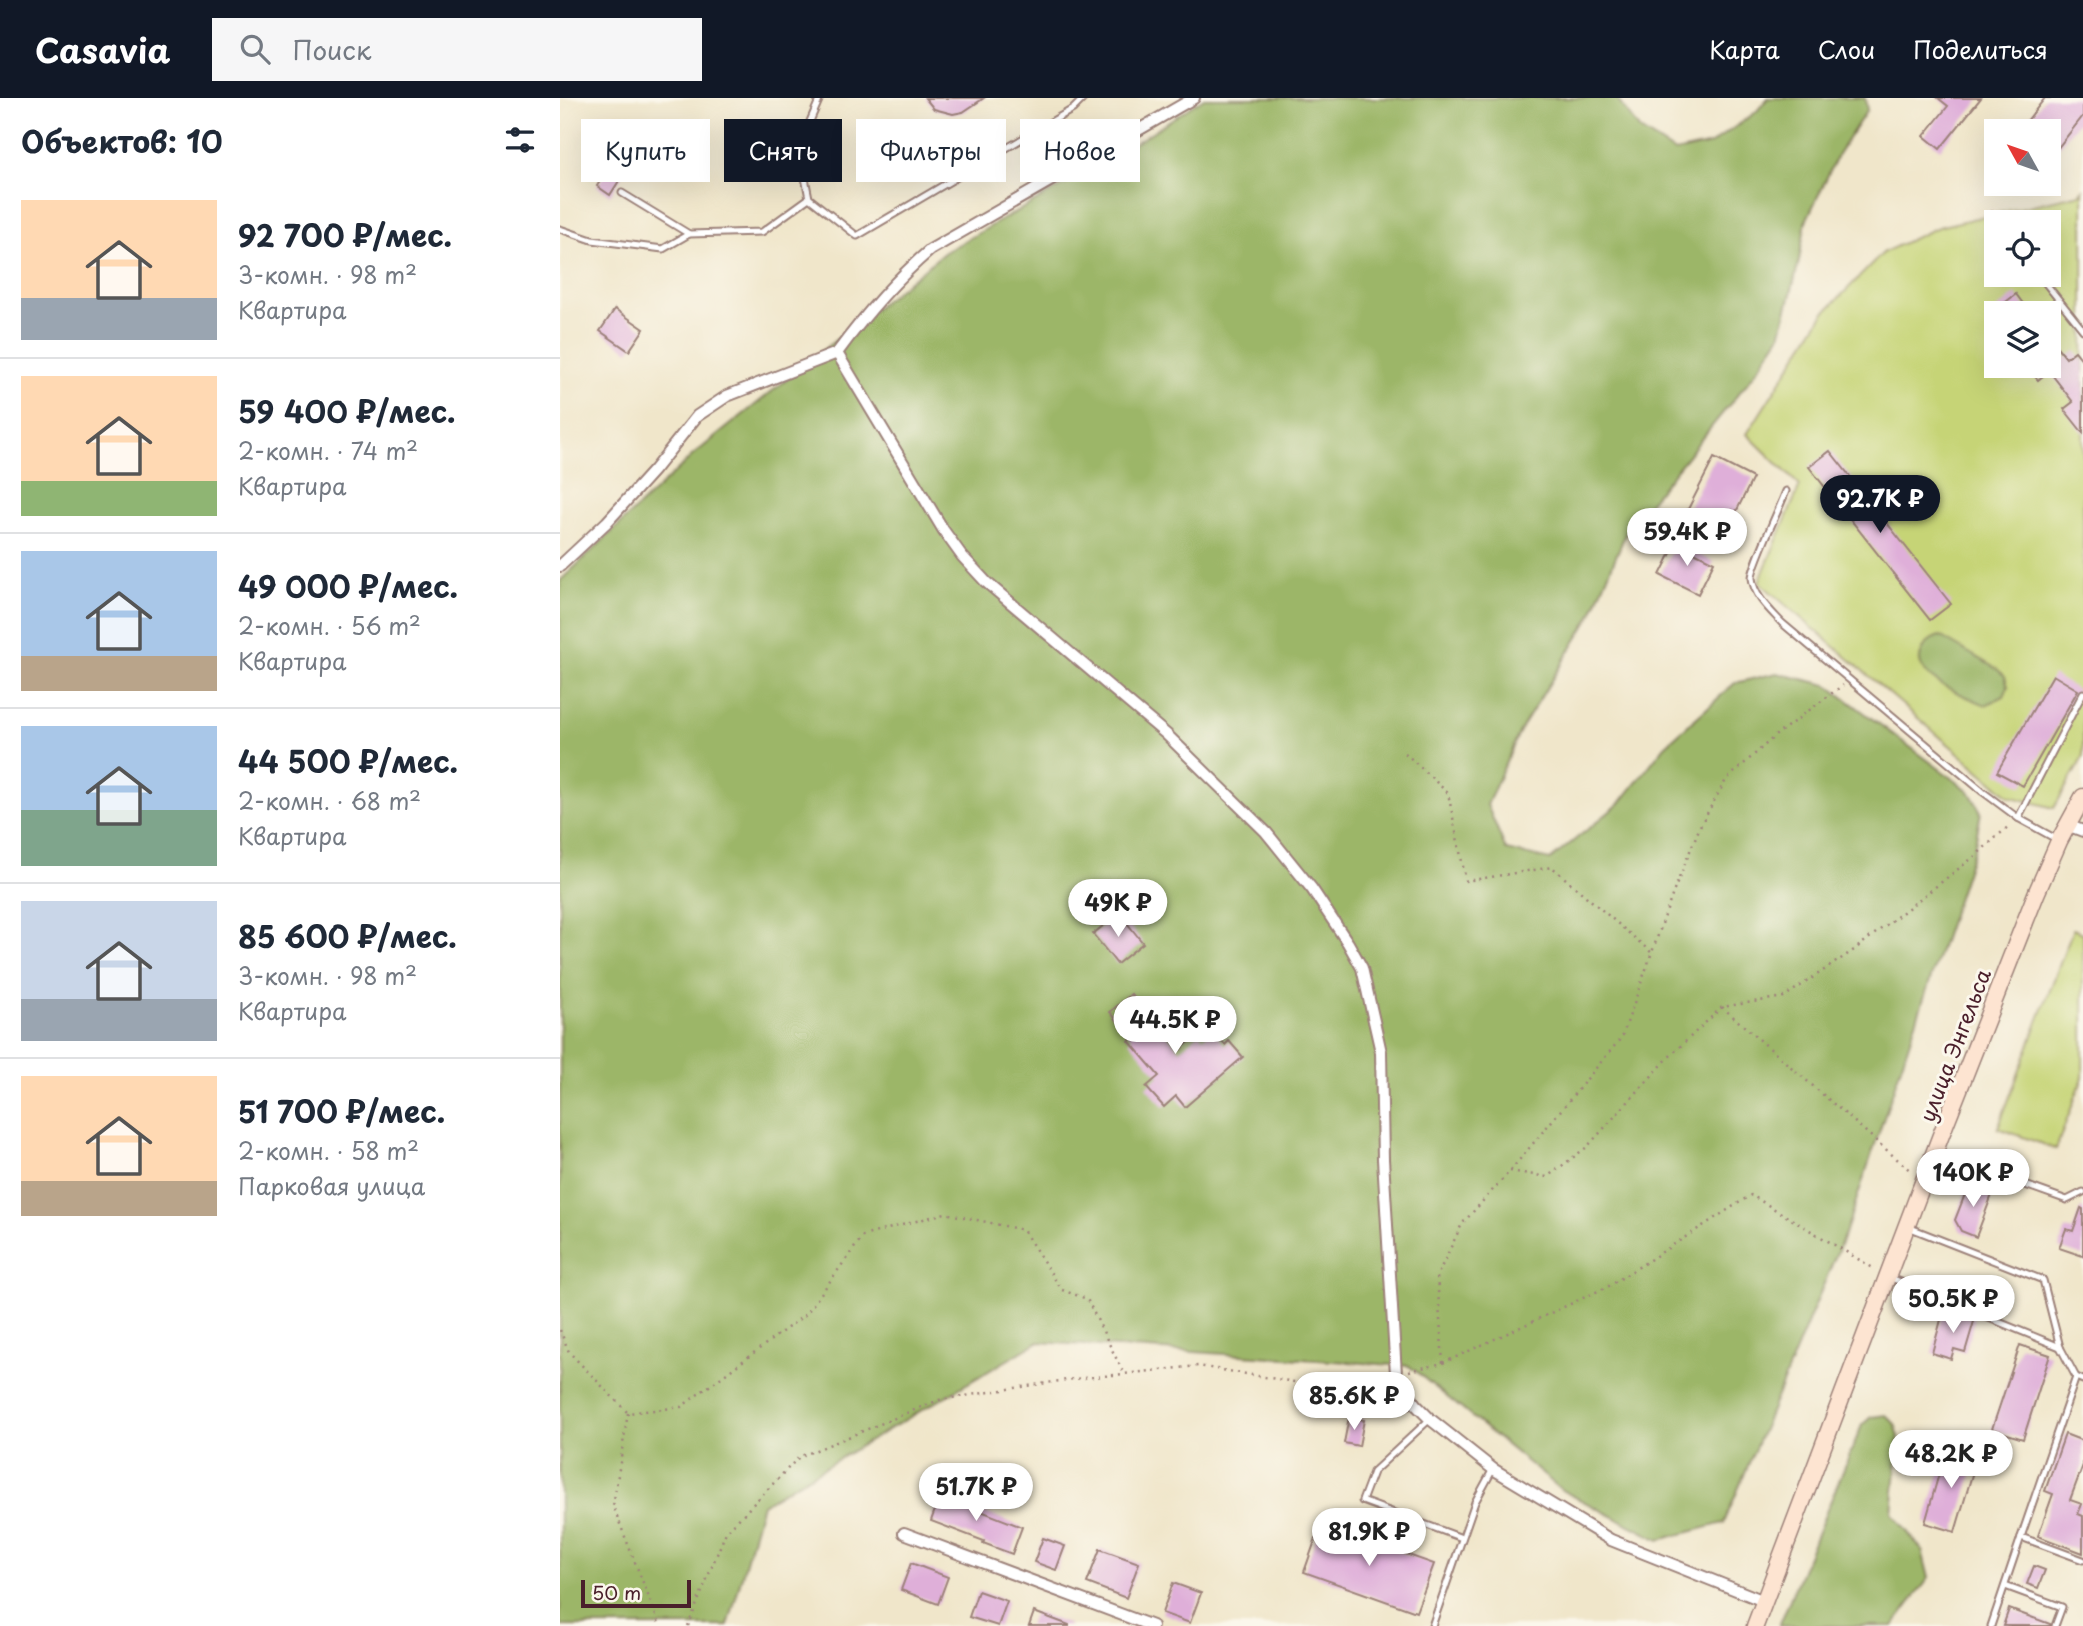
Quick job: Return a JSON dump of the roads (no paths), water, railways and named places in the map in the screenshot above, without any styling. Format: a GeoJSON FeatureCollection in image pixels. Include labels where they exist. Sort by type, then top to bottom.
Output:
{"type":"FeatureCollection","features":[{"type":"Feature","properties":{"kind":"main road","name":"улица Энгельса"},"geometry":{"type":"LineString","coordinates":[[1755,1626],[1924,1182],[2059,841],[2075,828],[2083,797]]}},
{"type":"Feature","properties":{"kind":"street"},"geometry":{"type":"LineString","coordinates":[[560,566],[607,522],[654,470],[697,416],[727,396],[836,353],[874,304],[900,276],[930,250],[1194,98]]}},
{"type":"Feature","properties":{"kind":"street"},"geometry":{"type":"LineString","coordinates":[[836,353],[944,531],[962,556],[986,582],[1166,734],[1265,832],[1312,890],[1362,968],[1381,1052],[1383,1159],[1399,1379],[1430,1419],[1493,1469],[1611,1540],[1765,1601]]}},
{"type":"Feature","properties":{"kind":"street"},"geometry":{"type":"LineString","coordinates":[[904,1533],[1152,1626]]}},
{"type":"Feature","properties":{"kind":"lane"},"geometry":{"type":"LineString","coordinates":[[820,98],[799,147],[809,198],[857,236],[1073,109],[1084,98]]}},
{"type":"Feature","properties":{"kind":"lane"},"geometry":{"type":"LineString","coordinates":[[622,193],[689,234]]}},
{"type":"Feature","properties":{"kind":"lane"},"geometry":{"type":"LineString","coordinates":[[560,229],[592,240],[663,249],[689,234],[762,232],[809,198]]}},
{"type":"Feature","properties":{"kind":"lane"},"geometry":{"type":"LineString","coordinates":[[2049,287],[2083,330]]}},
{"type":"Feature","properties":{"kind":"lane"},"geometry":{"type":"LineString","coordinates":[[1786,491],[1752,575],[1756,591],[1782,623],[1983,793],[2018,818],[2059,841]]}},
{"type":"Feature","properties":{"kind":"lane"},"geometry":{"type":"LineString","coordinates":[[2018,818],[2083,693]]}},
{"type":"Feature","properties":{"kind":"lane"},"geometry":{"type":"LineString","coordinates":[[1936,1153],[2067,1200],[2083,1192]]}},
{"type":"Feature","properties":{"kind":"lane"},"geometry":{"type":"LineString","coordinates":[[1908,1227],[2043,1280],[2060,1347],[2076,1377],[2083,1380]]}},
{"type":"Feature","properties":{"kind":"lane"},"geometry":{"type":"LineString","coordinates":[[1887,1276],[2060,1347]]}},
{"type":"Feature","properties":{"kind":"lane"},"geometry":{"type":"LineString","coordinates":[[1991,1626],[2076,1377]]}},
{"type":"Feature","properties":{"kind":"lane"},"geometry":{"type":"LineString","coordinates":[[1430,1419],[1373,1472],[1362,1501],[1462,1538]]}},
{"type":"Feature","properties":{"kind":"lane"},"geometry":{"type":"LineString","coordinates":[[1432,1626],[1475,1502],[1493,1469]]}},
{"type":"Feature","properties":{"kind":"lane"},"geometry":{"type":"LineString","coordinates":[[2021,1537],[2083,1560]]}},
{"type":"Feature","properties":{"kind":"lane"},"geometry":{"type":"LineString","coordinates":[[2005,1586],[2062,1607],[2055,1626]]}}]}
